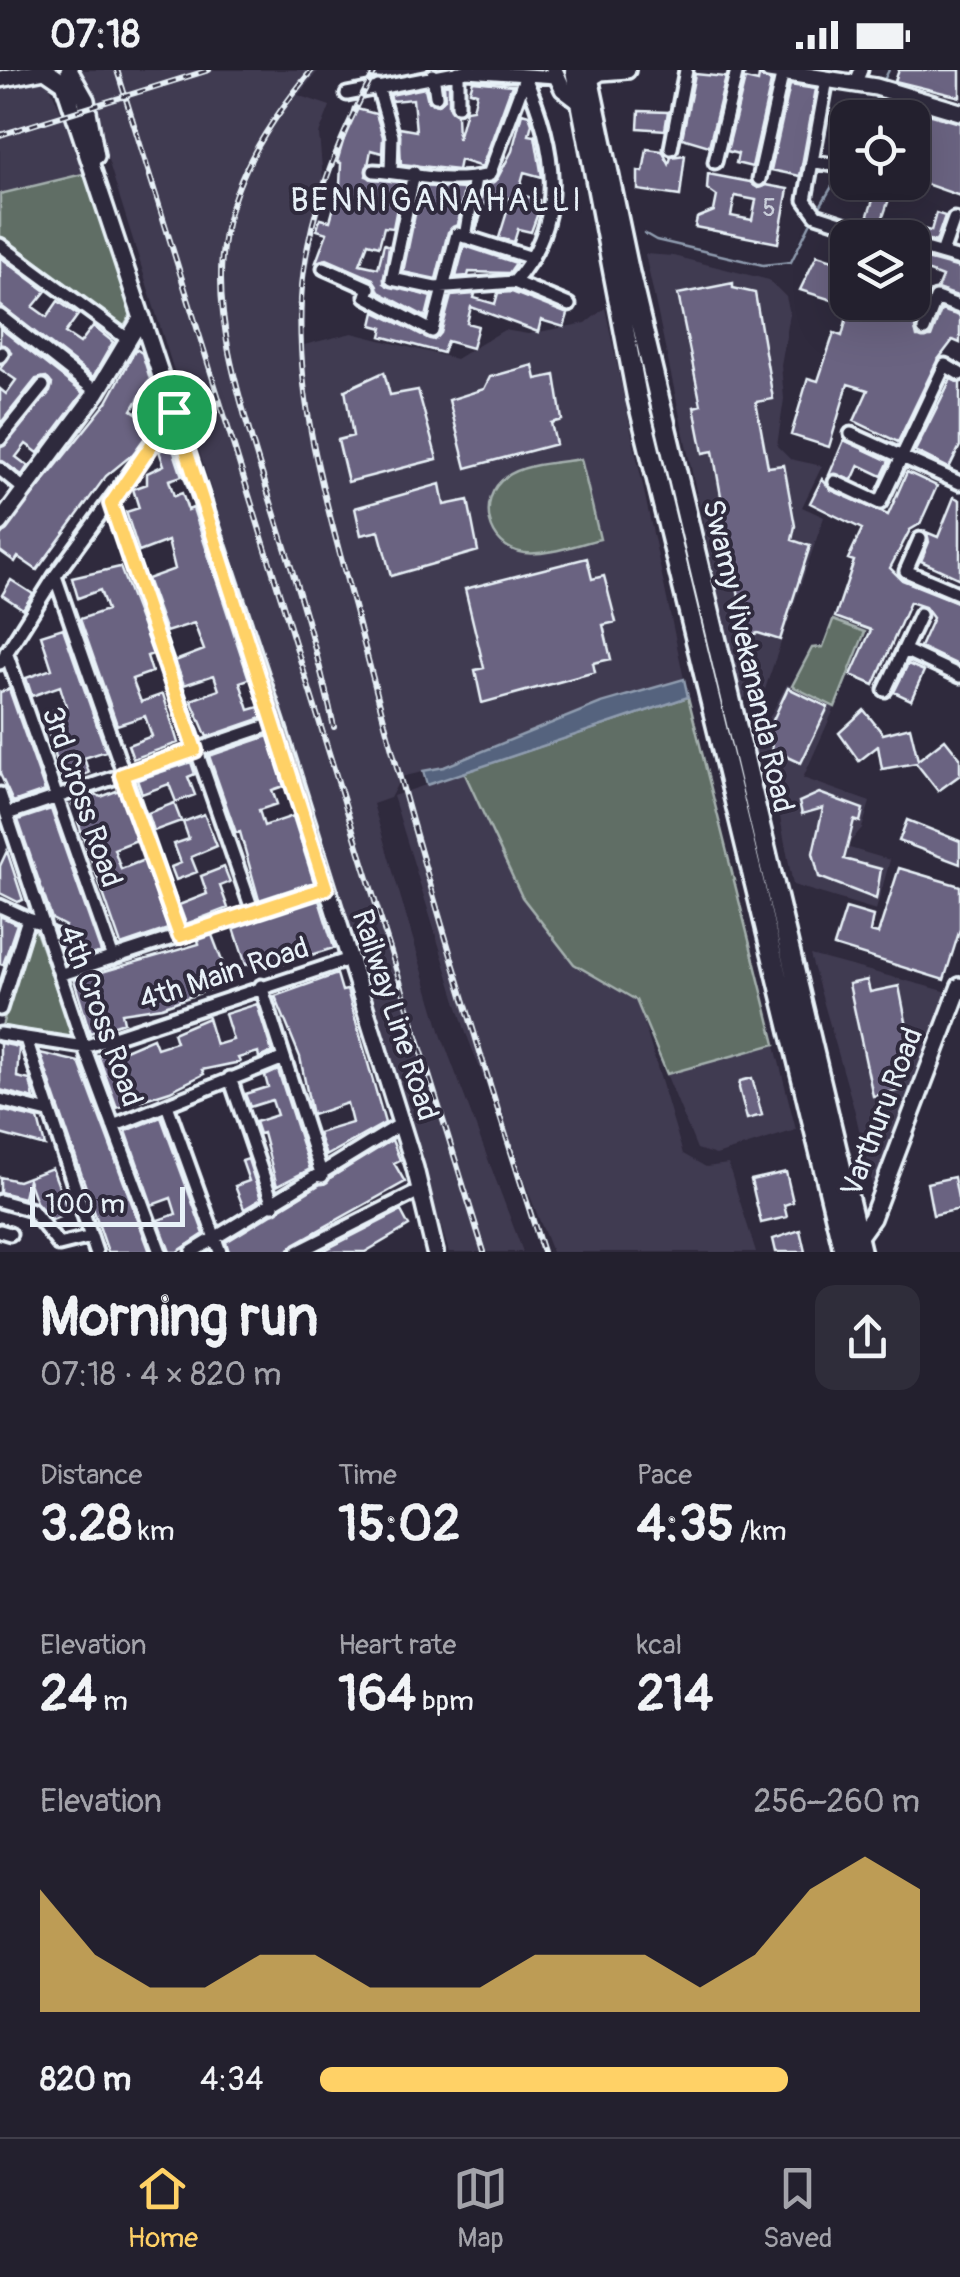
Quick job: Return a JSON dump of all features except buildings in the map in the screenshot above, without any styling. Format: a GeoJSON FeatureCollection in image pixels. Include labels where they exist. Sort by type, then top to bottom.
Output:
{"type":"FeatureCollection","features":[{"type":"Feature","properties":{"kind":"main road"},"geometry":{"type":"LineString","coordinates":[[0,79],[46,70],[62,72]]}},
{"type":"Feature","properties":{"kind":"main road"},"geometry":{"type":"LineString","coordinates":[[590,72],[627,70]]}},
{"type":"Feature","properties":{"kind":"main road"},"geometry":{"type":"LineString","coordinates":[[769,70],[858,77],[880,89],[922,96],[960,112]]}},
{"type":"Feature","properties":{"kind":"main road","name":"Railway Line Road"},"geometry":{"type":"LineString","coordinates":[[62,72],[276,723],[401,1124],[435,1252]]}},
{"type":"Feature","properties":{"kind":"main road","name":"Swamy Vivekananda Road"},"geometry":{"type":"LineString","coordinates":[[590,72],[580,102],[637,397],[851,1248]]}},
{"type":"Feature","properties":{"kind":"main road","name":"Swamy Vivekananda Road"},"geometry":{"type":"LineString","coordinates":[[590,72],[655,384],[851,1248]]}},
{"type":"Feature","properties":{"kind":"main road"},"geometry":{"type":"LineString","coordinates":[[555,73],[563,90],[580,102]]}},
{"type":"Feature","properties":{"kind":"main road"},"geometry":{"type":"LineString","coordinates":[[0,523],[96,392],[142,316]]}},
{"type":"Feature","properties":{"kind":"main road","name":"Varthuru Road"},"geometry":{"type":"LineString","coordinates":[[851,1248],[872,1218],[960,986]]}},
{"type":"Feature","properties":{"kind":"street"},"geometry":{"type":"LineString","coordinates":[[671,148],[686,70]]}},
{"type":"Feature","properties":{"kind":"street"},"geometry":{"type":"LineString","coordinates":[[715,162],[737,70]]}},
{"type":"Feature","properties":{"kind":"street"},"geometry":{"type":"LineString","coordinates":[[758,180],[783,71]]}},
{"type":"Feature","properties":{"kind":"street"},"geometry":{"type":"LineString","coordinates":[[458,72],[458,106]]}},
{"type":"Feature","properties":{"kind":"street"},"geometry":{"type":"LineString","coordinates":[[347,94],[458,72],[524,76],[555,73]]}},
{"type":"Feature","properties":{"kind":"street"},"geometry":{"type":"LineString","coordinates":[[434,75],[436,96]]}},
{"type":"Feature","properties":{"kind":"street"},"geometry":{"type":"LineString","coordinates":[[821,75],[805,200],[814,214],[832,220]]}},
{"type":"Feature","properties":{"kind":"street"},"geometry":{"type":"LineString","coordinates":[[374,172],[414,173],[454,183],[489,175],[524,76]]}},
{"type":"Feature","properties":{"kind":"street"},"geometry":{"type":"LineString","coordinates":[[514,282],[532,258],[545,230],[554,189],[550,142],[524,76]]}},
{"type":"Feature","properties":{"kind":"street"},"geometry":{"type":"LineString","coordinates":[[378,87],[392,136],[391,172]]}},
{"type":"Feature","properties":{"kind":"street"},"geometry":{"type":"LineString","coordinates":[[812,161],[830,167]]}},
{"type":"Feature","properties":{"kind":"street"},"geometry":{"type":"LineString","coordinates":[[414,173],[392,279],[446,288],[514,282],[569,305]]}},
{"type":"Feature","properties":{"kind":"street"},"geometry":{"type":"LineString","coordinates":[[464,236],[475,178]]}},
{"type":"Feature","properties":{"kind":"street"},"geometry":{"type":"LineString","coordinates":[[942,254],[954,219]]}},
{"type":"Feature","properties":{"kind":"street"},"geometry":{"type":"LineString","coordinates":[[324,268],[369,288],[366,296],[432,331],[457,234],[532,258]]}},
{"type":"Feature","properties":{"kind":"street"},"geometry":{"type":"LineString","coordinates":[[0,244],[129,340]]}},
{"type":"Feature","properties":{"kind":"street"},"geometry":{"type":"LineString","coordinates":[[930,250],[960,260]]}},
{"type":"Feature","properties":{"kind":"street"},"geometry":{"type":"LineString","coordinates":[[924,330],[936,298],[960,307]]}},
{"type":"Feature","properties":{"kind":"street"},"geometry":{"type":"LineString","coordinates":[[0,316],[96,392]]}},
{"type":"Feature","properties":{"kind":"street"},"geometry":{"type":"LineString","coordinates":[[836,482],[880,502],[945,365],[960,374]]}},
{"type":"Feature","properties":{"kind":"street"},"geometry":{"type":"LineString","coordinates":[[0,438],[42,386]]}},
{"type":"Feature","properties":{"kind":"street"},"geometry":{"type":"LineString","coordinates":[[3,658],[55,576],[111,504],[174,412]]}},
{"type":"Feature","properties":{"kind":"street"},"geometry":{"type":"LineString","coordinates":[[851,434],[960,483]]}},
{"type":"Feature","properties":{"kind":"street"},"geometry":{"type":"LineString","coordinates":[[0,469],[25,490]]}},
{"type":"Feature","properties":{"kind":"street"},"geometry":{"type":"LineString","coordinates":[[111,504],[253,912]]}},
{"type":"Feature","properties":{"kind":"street"},"geometry":{"type":"LineString","coordinates":[[920,539],[906,571],[960,594]]}},
{"type":"Feature","properties":{"kind":"street"},"geometry":{"type":"LineString","coordinates":[[55,576],[180,936]]}},
{"type":"Feature","properties":{"kind":"street"},"geometry":{"type":"LineString","coordinates":[[885,690],[920,616]]}},
{"type":"Feature","properties":{"kind":"street"},"geometry":{"type":"LineString","coordinates":[[904,650],[960,676]]}},
{"type":"Feature","properties":{"kind":"street","name":"3rd Cross Road"},"geometry":{"type":"LineString","coordinates":[[3,658],[112,958]]}},
{"type":"Feature","properties":{"kind":"street"},"geometry":{"type":"LineString","coordinates":[[8,814],[276,723]]}},
{"type":"Feature","properties":{"kind":"street","name":"4th Cross Road"},"geometry":{"type":"LineString","coordinates":[[0,794],[35,921],[62,974],[84,1047],[160,1252]]}},
{"type":"Feature","properties":{"kind":"street"},"geometry":{"type":"LineString","coordinates":[[0,840],[16,846]]}},
{"type":"Feature","properties":{"kind":"street"},"geometry":{"type":"LineString","coordinates":[[62,974],[326,888]]}},
{"type":"Feature","properties":{"kind":"street"},"geometry":{"type":"LineString","coordinates":[[0,906],[35,921],[0,1008]]}},
{"type":"Feature","properties":{"kind":"street","name":"4th Main Road"},"geometry":{"type":"LineString","coordinates":[[0,1034],[84,1047],[347,960]]}},
{"type":"Feature","properties":{"kind":"street"},"geometry":{"type":"LineString","coordinates":[[261,986],[322,1176]]}},
{"type":"Feature","properties":{"kind":"street"},"geometry":{"type":"LineString","coordinates":[[26,1039],[96,1252]]}},
{"type":"Feature","properties":{"kind":"street"},"geometry":{"type":"LineString","coordinates":[[113,1126],[284,1058]]}},
{"type":"Feature","properties":{"kind":"street"},"geometry":{"type":"LineString","coordinates":[[230,1078],[272,1205]]}},
{"type":"Feature","properties":{"kind":"street"},"geometry":{"type":"LineString","coordinates":[[0,1100],[48,1112]]}},
{"type":"Feature","properties":{"kind":"street"},"geometry":{"type":"LineString","coordinates":[[167,1105],[220,1252]]}},
{"type":"Feature","properties":{"kind":"street"},"geometry":{"type":"LineString","coordinates":[[192,1252],[322,1176],[401,1124]]}},
{"type":"Feature","properties":{"kind":"street"},"geometry":{"type":"LineString","coordinates":[[298,1252],[419,1192]]}},
{"type":"Feature","properties":{"kind":"street"},"geometry":{"type":"LineString","coordinates":[[0,1200],[32,1210],[63,1246],[91,1237]]}},
{"type":"Feature","properties":{"kind":"shaded area"},"geometry":{"type":"Polygon","coordinates":[[[80,70],[319,70],[298,95],[330,106],[319,134],[324,191],[305,284],[304,345],[352,333],[456,359],[504,330],[528,334],[586,323],[605,308],[684,679],[601,703],[444,767],[401,777],[390,798],[373,804],[442,1037],[523,1252],[449,1252],[80,70]]]}},
{"type":"Feature","properties":{"kind":"shaded area"},"geometry":{"type":"Polygon","coordinates":[[[47,79],[87,173],[0,194],[0,88],[47,79]]]}},
{"type":"Feature","properties":{"kind":"shaded area"},"geometry":{"type":"Polygon","coordinates":[[[87,173],[131,314],[121,332],[0,241],[0,194],[87,173]]]}},
{"type":"Feature","properties":{"kind":"shaded area"},"geometry":{"type":"Polygon","coordinates":[[[645,254],[673,256],[769,280],[786,297],[790,314],[781,365],[784,399],[777,446],[790,459],[822,466],[802,507],[824,517],[764,692],[741,699],[645,254]]]}},
{"type":"Feature","properties":{"kind":"shaded area"},"geometry":{"type":"Polygon","coordinates":[[[581,459],[600,539],[533,553],[511,549],[501,542],[490,521],[489,509],[497,486],[522,469],[581,459]]]}},
{"type":"Feature","properties":{"kind":"shaded area"},"geometry":{"type":"Polygon","coordinates":[[[833,620],[865,632],[835,707],[792,686],[812,648],[823,647],[833,620]]]}},
{"type":"Feature","properties":{"kind":"shaded area"},"geometry":{"type":"Polygon","coordinates":[[[787,684],[835,707],[803,778],[870,802],[862,828],[846,847],[890,860],[876,910],[793,885],[771,770],[757,762],[753,749],[787,684]]]}},
{"type":"Feature","properties":{"kind":"shaded area"},"geometry":{"type":"Polygon","coordinates":[[[688,697],[796,1130],[716,1155],[697,1149],[640,1010],[683,1154],[706,1167],[728,1164],[756,1252],[552,1252],[466,1033],[393,796],[688,697]]]}},
{"type":"Feature","properties":{"kind":"shaded area"},"geometry":{"type":"Polygon","coordinates":[[[688,697],[775,1044],[667,1074],[636,1000],[574,964],[522,897],[464,772],[688,697]]]}},
{"type":"Feature","properties":{"kind":"shaded area"},"geometry":{"type":"Polygon","coordinates":[[[33,923],[74,1038],[2,1026],[33,923]]]}},
{"type":"Feature","properties":{"kind":"shaded area"},"geometry":{"type":"Polygon","coordinates":[[[810,955],[948,992],[873,1189],[855,1112],[810,955]]]}},
{"type":"Feature","properties":{"kind":"water"},"geometry":{"type":"Polygon","coordinates":[[[684,679],[688,697],[427,785],[423,771],[444,767],[601,703],[684,679]]]}},
{"type":"Feature","properties":{"kind":"waterway"},"geometry":{"type":"LineString","coordinates":[[882,84],[889,70]]}},
{"type":"Feature","properties":{"kind":"waterway"},"geometry":{"type":"LineString","coordinates":[[875,100],[877,96]]}},
{"type":"Feature","properties":{"kind":"waterway"},"geometry":{"type":"LineString","coordinates":[[818,210],[830,190]]}},
{"type":"Feature","properties":{"kind":"waterway"},"geometry":{"type":"LineString","coordinates":[[644,233],[656,240],[763,265],[791,262],[814,216]]}},
{"type":"Feature","properties":{"kind":"railway"},"geometry":{"type":"LineString","coordinates":[[117,70],[484,1252]]}},
{"type":"Feature","properties":{"kind":"railway"},"geometry":{"type":"LineString","coordinates":[[0,135],[209,70]]}},
{"type":"Feature","properties":{"kind":"railway"},"geometry":{"type":"LineString","coordinates":[[312,70],[273,121],[246,168],[229,213],[222,258],[222,304],[242,405],[309,628],[334,727]]}},
{"type":"Feature","properties":{"kind":"railway"},"geometry":{"type":"LineString","coordinates":[[376,70],[336,152],[309,239],[301,299],[304,384],[328,509],[403,789],[543,1252]]}},
{"type":"Feature","properties":{"kind":"district","name":"BENNIGANAHALLI"},"geometry":{"type":"Point","coordinates":[437,201]}},
{"type":"Feature","properties":{"kind":"route"},"geometry":{"type":"LineString","coordinates":[[174,412],[326,888],[180,936],[122,775],[195,750],[111,504],[174,412]]}}]}
